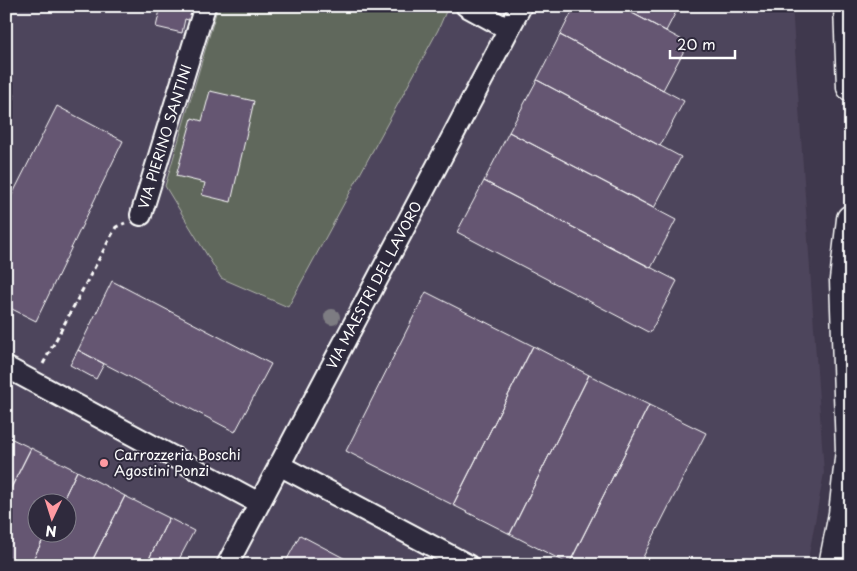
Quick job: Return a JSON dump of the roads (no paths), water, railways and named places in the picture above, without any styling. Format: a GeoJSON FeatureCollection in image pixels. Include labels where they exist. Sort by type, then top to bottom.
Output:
{"type":"FeatureCollection","features":[{"type":"Feature","properties":{"kind":"highway"},"geometry":{"type":"LineString","coordinates":[[844,6],[851,87]]}},
{"type":"Feature","properties":{"kind":"highway"},"geometry":{"type":"LineString","coordinates":[[848,6],[849,59]]}},
{"type":"Feature","properties":{"kind":"highway"},"geometry":{"type":"LineString","coordinates":[[833,565],[843,514],[850,450],[844,280],[851,219]]}},
{"type":"Feature","properties":{"kind":"street","name":"VIA PIERINO SANTINI"},"geometry":{"type":"LineString","coordinates":[[141,215],[205,6]]}},
{"type":"Feature","properties":{"kind":"street"},"geometry":{"type":"LineString","coordinates":[[466,6],[508,29]]}},
{"type":"Feature","properties":{"kind":"street","name":"VIA MAESTRI DEL LAVORO"},"geometry":{"type":"LineString","coordinates":[[227,565],[521,6]]}},
{"type":"Feature","properties":{"kind":"street"},"geometry":{"type":"LineString","coordinates":[[6,367],[259,503]]}},
{"type":"Feature","properties":{"kind":"street"},"geometry":{"type":"LineString","coordinates":[[278,465],[468,565]]}},
{"type":"Feature","properties":{"kind":"place","name":"Carrozzeria Boschi Agostini Ponzi"},"geometry":{"type":"Point","coordinates":[104,463]}}]}
